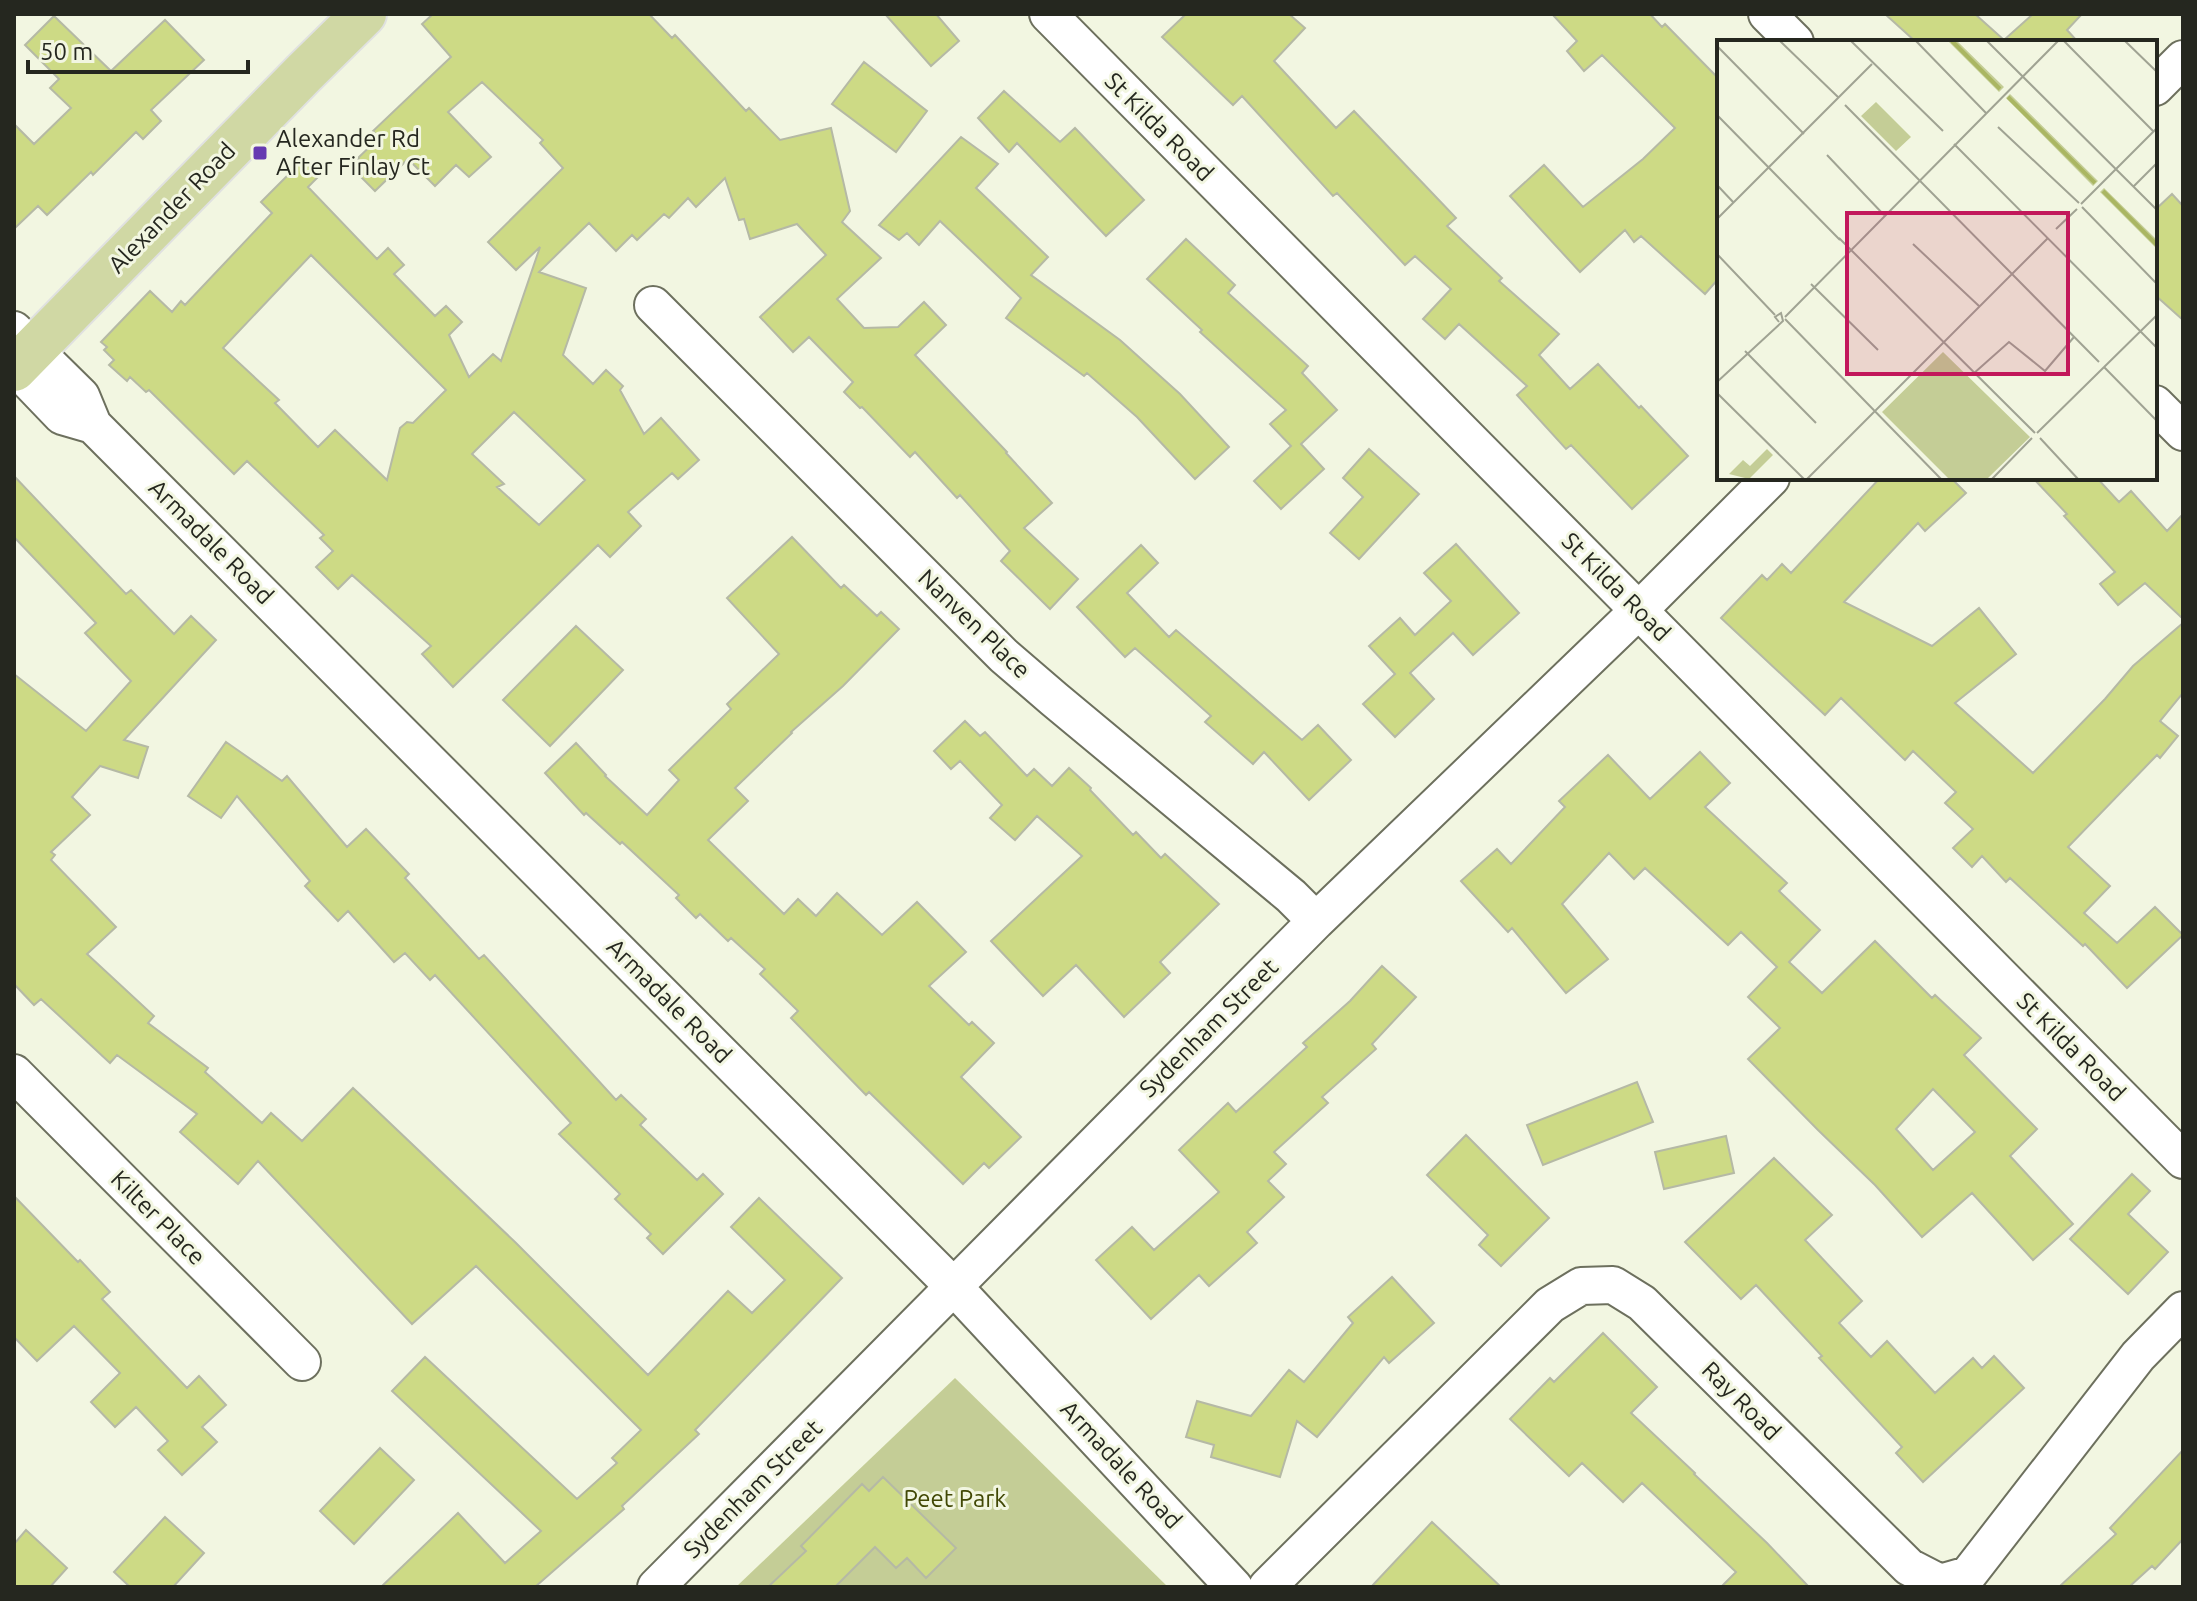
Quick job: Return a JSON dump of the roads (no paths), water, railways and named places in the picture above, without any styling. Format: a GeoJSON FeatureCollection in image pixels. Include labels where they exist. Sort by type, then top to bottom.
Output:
{"type":"FeatureCollection","features":[{"type":"Feature","properties":{"kind":"main road","name":"Alexander Road"},"geometry":{"type":"LineString","coordinates":[[17,351],[195,149],[329,14]]}},
{"type":"Feature","properties":{"kind":"main road","name":"Alexander Road"},"geometry":{"type":"LineString","coordinates":[[17,351],[364,14]]}},
{"type":"Feature","properties":{"kind":"street","name":"St Kilda Road"},"geometry":{"type":"LineString","coordinates":[[1048,14],[2183,1160]]}},
{"type":"Feature","properties":{"kind":"street"},"geometry":{"type":"LineString","coordinates":[[1767,14],[1793,40]]}},
{"type":"Feature","properties":{"kind":"street"},"geometry":{"type":"LineString","coordinates":[[2157,85],[2183,59]]}},
{"type":"Feature","properties":{"kind":"street","name":"Nanven Place"},"geometry":{"type":"LineString","coordinates":[[653,305],[1004,656],[1291,896],[1316,921]]}},
{"type":"Feature","properties":{"kind":"street","name":"Armadale Road"},"geometry":{"type":"LineString","coordinates":[[17,351],[81,396],[93,425],[954,1287],[1234,1587]]}},
{"type":"Feature","properties":{"kind":"street"},"geometry":{"type":"LineString","coordinates":[[2157,406],[2183,432]]}},
{"type":"Feature","properties":{"kind":"street","name":"Sydenham Street"},"geometry":{"type":"LineString","coordinates":[[656,1587],[1316,921],[1639,610],[1769,480]]}},
{"type":"Feature","properties":{"kind":"street","name":"Kilter Place"},"geometry":{"type":"LineString","coordinates":[[14,1073],[302,1362]]}},
{"type":"Feature","properties":{"kind":"street","name":"Ray Road"},"geometry":{"type":"LineString","coordinates":[[1267,1587],[1550,1305],[1581,1286],[1613,1285],[1642,1303],[1909,1567],[1940,1583],[1968,1575],[2138,1356],[2183,1310]]}},
{"type":"Feature","properties":{"kind":"place","name":"Alexander Rd After Finlay Ct"},"geometry":{"type":"Point","coordinates":[260,153]}},
{"type":"Feature","properties":{"kind":"park label","name":"Peet Park"},"geometry":{"type":"Point","coordinates":[955,1499]}}]}
